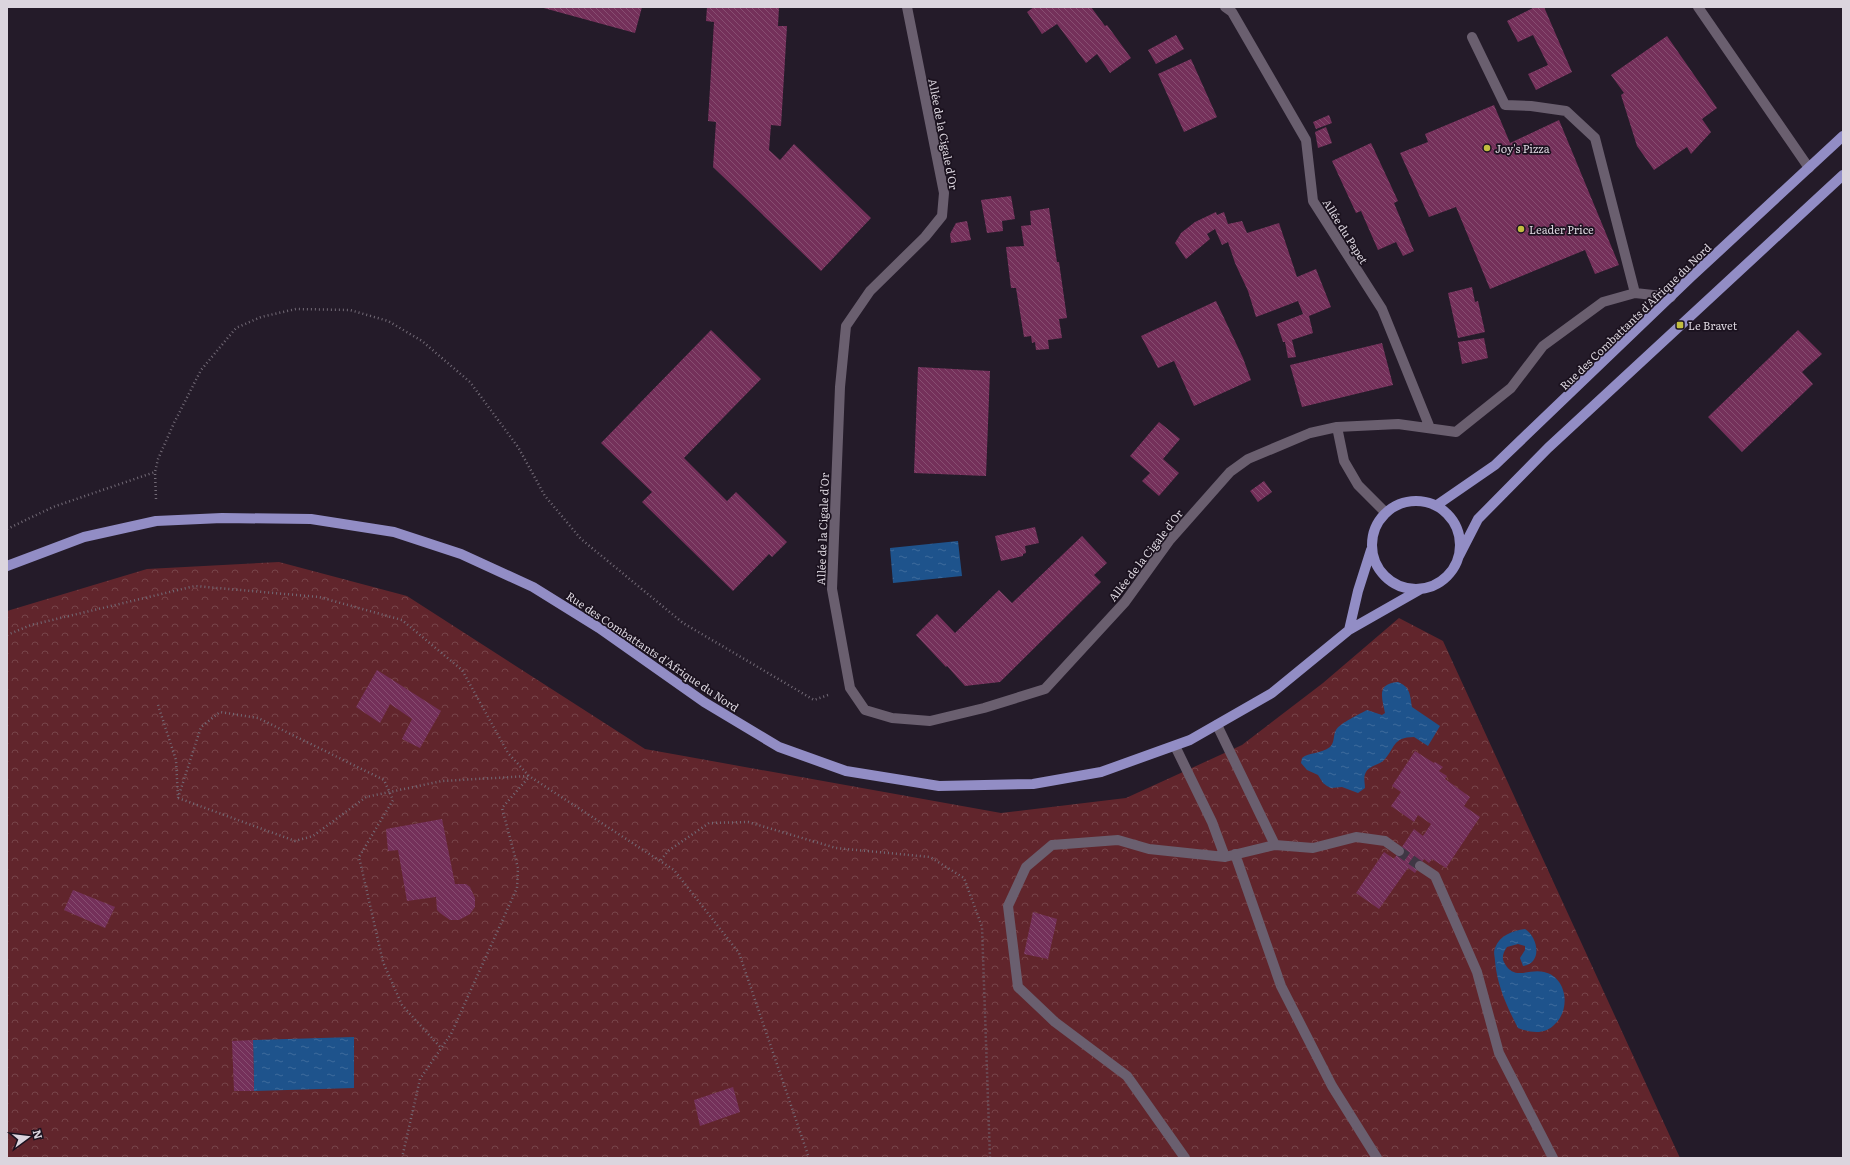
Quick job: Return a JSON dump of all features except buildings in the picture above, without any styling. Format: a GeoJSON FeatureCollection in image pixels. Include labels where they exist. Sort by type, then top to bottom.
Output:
{"type":"FeatureCollection","features":[{"type":"Feature","properties":{"kind":"main road","name":"Rue des Combattants d'Afrique du Nord"},"geometry":{"type":"LineString","coordinates":[[1437,505],[1495,465],[1843,136]]}},
{"type":"Feature","properties":{"kind":"main road"},"geometry":{"type":"LineString","coordinates":[[1371,550],[1376,566],[1387,580],[1406,588],[1421,590],[1440,583],[1453,570],[1478,519],[1548,448],[1843,175]]}},
{"type":"Feature","properties":{"kind":"main road"},"geometry":{"type":"LineString","coordinates":[[1349,630],[1371,550],[1372,536],[1377,523],[1385,512],[1396,504],[1415,499],[1437,505],[1446,512],[1456,524],[1461,542],[1459,556]]}},
{"type":"Feature","properties":{"kind":"main road","name":"Rue des Combattants d'Afrique du Nord"},"geometry":{"type":"LineString","coordinates":[[7,566],[84,537],[156,521],[222,518],[311,519],[394,532],[461,554],[533,587],[599,628],[704,702],[779,747],[846,771],[939,786],[1033,784],[1100,772],[1190,740],[1272,693],[1349,630],[1421,590]]}},
{"type":"Feature","properties":{"kind":"street","name":"Allée de la Cigale d'Or"},"geometry":{"type":"LineString","coordinates":[[907,7],[944,193],[942,216],[925,237],[870,291],[846,326],[840,387],[832,589],[850,688],[865,710],[892,718],[930,721],[984,708],[1046,689],[1125,602],[1169,541],[1230,472],[1248,459],[1310,433],[1337,427],[1398,424],[1456,432],[1511,388],[1543,346],[1603,302],[1635,293]]}},
{"type":"Feature","properties":{"kind":"street","name":"Allée du Papet"},"geometry":{"type":"LineString","coordinates":[[1225,7],[1232,12],[1306,140],[1313,201],[1382,309],[1430,428]]}},
{"type":"Feature","properties":{"kind":"street"},"geometry":{"type":"LineString","coordinates":[[1698,7],[1809,168]]}},
{"type":"Feature","properties":{"kind":"street"},"geometry":{"type":"LineString","coordinates":[[1472,37],[1504,105],[1530,106],[1566,111],[1595,138],[1635,293],[1671,297]]}},
{"type":"Feature","properties":{"kind":"street"},"geometry":{"type":"LineString","coordinates":[[1337,427],[1344,461],[1358,485],[1385,512]]}},
{"type":"Feature","properties":{"kind":"street"},"geometry":{"type":"LineString","coordinates":[[1217,725],[1275,845]]}},
{"type":"Feature","properties":{"kind":"street"},"geometry":{"type":"LineString","coordinates":[[1175,746],[1212,822],[1230,855],[1281,986],[1332,1086],[1376,1158]]}},
{"type":"Feature","properties":{"kind":"street"},"geometry":{"type":"LineString","coordinates":[[1185,1158],[1128,1076],[1054,1022],[1018,987],[1008,906],[1026,867],[1052,845],[1118,840],[1149,849],[1230,855],[1275,845],[1313,848],[1356,837],[1385,841],[1399,851]]}},
{"type":"Feature","properties":{"kind":"street"},"geometry":{"type":"LineString","coordinates":[[1420,866],[1435,876],[1477,972],[1499,1054],[1553,1158]]}},
{"type":"Feature","properties":{"kind":"path"},"geometry":{"type":"LineString","coordinates":[[156,521],[155,472],[158,459],[201,370],[236,328],[261,317],[296,310],[350,310],[388,321],[422,341],[470,382],[518,447],[545,496],[581,539],[683,624],[814,700],[850,688]]}},
{"type":"Feature","properties":{"kind":"path"},"geometry":{"type":"LineString","coordinates":[[7,529],[53,507],[155,472]]}},
{"type":"Feature","properties":{"kind":"path"},"geometry":{"type":"LineString","coordinates":[[7,634],[31,625],[195,586],[319,597],[402,620],[462,670],[508,753],[529,776],[661,860],[674,870],[738,953],[809,1158]]}},
{"type":"Feature","properties":{"kind":"path"},"geometry":{"type":"LineString","coordinates":[[158,704],[176,760],[178,798]]}},
{"type":"Feature","properties":{"kind":"path"},"geometry":{"type":"LineString","coordinates":[[178,798],[202,727],[220,712],[258,718],[384,780],[393,800],[359,858],[382,962],[402,1005],[441,1048]]}},
{"type":"Feature","properties":{"kind":"path"},"geometry":{"type":"LineString","coordinates":[[178,798],[294,841],[313,836],[366,797],[442,781],[529,776]]}},
{"type":"Feature","properties":{"kind":"path"},"geometry":{"type":"LineString","coordinates":[[402,1158],[420,1079],[451,1034],[517,888],[518,868],[502,808],[529,776]]}},
{"type":"Feature","properties":{"kind":"path"},"geometry":{"type":"LineString","coordinates":[[661,860],[668,851],[709,823],[748,822],[836,848],[930,857],[964,878],[982,927],[989,1157]]}},
{"type":"Feature","properties":{"kind":"green space"},"geometry":{"type":"Polygon","coordinates":[[[279,562],[407,596],[645,749],[1001,813],[1126,798],[1242,745],[1323,683],[1399,618],[1443,641],[1680,1158],[7,1158],[7,611],[147,569],[279,562]]]}},
{"type":"Feature","properties":{"kind":"water"},"geometry":{"type":"Polygon","coordinates":[[[958,541],[962,576],[893,583],[890,548],[958,541]]]}},
{"type":"Feature","properties":{"kind":"water"},"geometry":{"type":"Polygon","coordinates":[[[1398,682],[1407,689],[1410,695],[1412,707],[1440,726],[1428,746],[1414,737],[1398,741],[1384,760],[1367,770],[1364,780],[1365,788],[1358,793],[1342,787],[1331,788],[1323,783],[1318,775],[1307,770],[1301,763],[1302,758],[1330,747],[1333,743],[1336,730],[1342,724],[1367,710],[1382,715],[1385,713],[1382,697],[1383,688],[1391,683],[1398,682]]]}},
{"type":"Feature","properties":{"kind":"water"},"geometry":{"type":"Polygon","coordinates":[[[1525,929],[1533,938],[1535,943],[1536,955],[1534,960],[1523,966],[1520,958],[1525,950],[1525,946],[1518,944],[1507,947],[1504,951],[1503,960],[1505,964],[1513,972],[1523,973],[1538,971],[1552,975],[1558,980],[1564,994],[1565,1002],[1560,1018],[1551,1028],[1538,1032],[1518,1028],[1503,996],[1496,970],[1494,951],[1497,944],[1507,934],[1525,929]]]}},
{"type":"Feature","properties":{"kind":"water"},"geometry":{"type":"Polygon","coordinates":[[[354,1037],[354,1088],[254,1091],[253,1040],[354,1037]]]}},
{"type":"Feature","properties":{"kind":"tunnel"},"geometry":{"type":"LineString","coordinates":[[1399,851],[1420,866]]}},
{"type":"Feature","properties":{"kind":"place","name":"Joy's Pizza"},"geometry":{"type":"Point","coordinates":[1487,148]}},
{"type":"Feature","properties":{"kind":"place","name":"Leader Price"},"geometry":{"type":"Point","coordinates":[1521,229]}},
{"type":"Feature","properties":{"kind":"place","name":"Le Bravet"},"geometry":{"type":"Point","coordinates":[1680,325]}}]}
